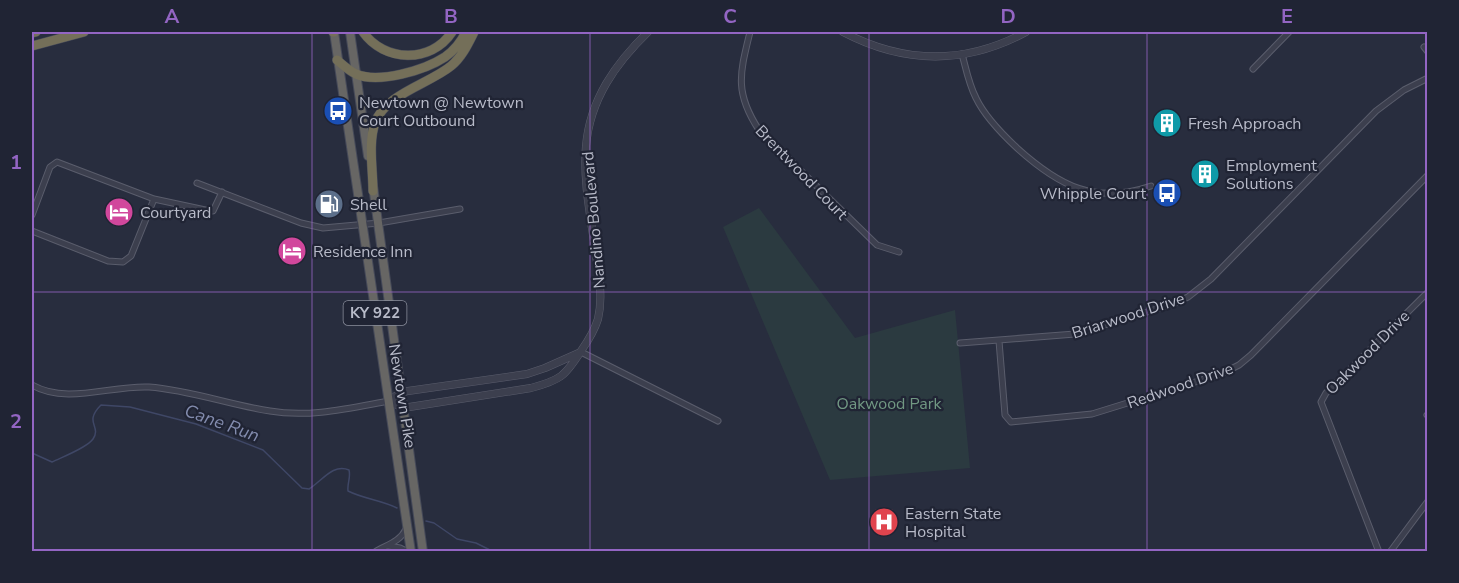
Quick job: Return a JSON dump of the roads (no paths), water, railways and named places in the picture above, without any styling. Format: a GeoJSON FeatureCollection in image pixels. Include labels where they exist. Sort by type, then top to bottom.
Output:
{"type":"FeatureCollection","features":[{"type":"Feature","properties":{"kind":"highway"},"geometry":{"type":"LineString","coordinates":[[32,46],[84,32]]}},
{"type":"Feature","properties":{"kind":"highway","name":"Newtown Pike"},"geometry":{"type":"LineString","coordinates":[[334,32],[407,524],[409,552]]}},
{"type":"Feature","properties":{"kind":"highway","name":"Newtown Pike"},"geometry":{"type":"LineString","coordinates":[[350,32],[379,223],[423,552]]}},
{"type":"Feature","properties":{"kind":"highway"},"geometry":{"type":"LineString","coordinates":[[363,32],[382,50],[409,56],[418,55],[436,47],[452,32]]}},
{"type":"Feature","properties":{"kind":"highway"},"geometry":{"type":"LineString","coordinates":[[337,60],[356,74],[377,78],[391,76],[433,63],[455,48],[465,32]]}},
{"type":"Feature","properties":{"kind":"highway"},"geometry":{"type":"LineString","coordinates":[[374,191],[372,137],[378,114],[387,104],[450,67],[466,47],[474,32]]}},
{"type":"Feature","properties":{"kind":"street","name":"Nandino Boulevard"},"geometry":{"type":"LineString","coordinates":[[404,408],[544,384],[566,373],[581,352],[592,333],[600,304],[600,283],[587,186],[586,144],[593,112],[604,85],[621,59],[648,32]]}},
{"type":"Feature","properties":{"kind":"street","name":"Brentwood Court"},"geometry":{"type":"LineString","coordinates":[[750,32],[741,68],[741,82],[745,107],[759,130],[877,245],[899,252]]}},
{"type":"Feature","properties":{"kind":"street"},"geometry":{"type":"LineString","coordinates":[[843,32],[870,45],[897,53],[926,57],[962,54],[993,47],[1026,32]]}},
{"type":"Feature","properties":{"kind":"street"},"geometry":{"type":"LineString","coordinates":[[1254,69],[1287,32]]}},
{"type":"Feature","properties":{"kind":"street"},"geometry":{"type":"LineString","coordinates":[[962,54],[972,90],[984,113],[1010,142],[1051,176],[1077,189],[1104,194],[1122,194],[1151,186]]}},
{"type":"Feature","properties":{"kind":"street","name":"Briarwood Drive"},"geometry":{"type":"LineString","coordinates":[[960,343],[1075,334],[1173,304],[1188,297],[1211,279],[1376,111],[1404,90],[1428,78]]}},
{"type":"Feature","properties":{"kind":"street"},"geometry":{"type":"LineString","coordinates":[[32,215],[50,167],[57,162],[154,199],[210,211],[213,210],[222,192]]}},
{"type":"Feature","properties":{"kind":"street","name":"Redwood Drive"},"geometry":{"type":"LineString","coordinates":[[999,341],[1005,415],[1011,422],[1092,414],[1221,374],[1239,365],[1251,355],[1428,175]]}},
{"type":"Feature","properties":{"kind":"street"},"geometry":{"type":"LineString","coordinates":[[197,183],[313,226],[332,228],[379,223],[460,209]]}},
{"type":"Feature","properties":{"kind":"street"},"geometry":{"type":"LineString","coordinates":[[32,231],[108,261],[123,262],[131,256],[154,199]]}},
{"type":"Feature","properties":{"kind":"street","name":"Oakwood Drive"},"geometry":{"type":"LineString","coordinates":[[1379,552],[1321,402],[1326,393],[1426,296]]}},
{"type":"Feature","properties":{"kind":"street"},"geometry":{"type":"LineString","coordinates":[[32,385],[58,394],[134,387],[164,389],[272,412],[326,411],[389,401],[401,392],[526,374],[581,352],[718,421]]}},
{"type":"Feature","properties":{"kind":"street"},"geometry":{"type":"LineString","coordinates":[[389,401],[404,408]]}},
{"type":"Feature","properties":{"kind":"street"},"geometry":{"type":"LineString","coordinates":[[1390,552],[1428,501]]}},
{"type":"Feature","properties":{"kind":"street"},"geometry":{"type":"LineString","coordinates":[[375,552],[405,532],[407,524]]}},
{"type":"Feature","properties":{"kind":"street"},"geometry":{"type":"LineString","coordinates":[[387,546],[409,552]]}},
{"type":"Feature","properties":{"kind":"waterway","name":"Cane Run"},"geometry":{"type":"LineString","coordinates":[[32,453],[52,462],[74,452],[93,439],[96,431],[93,416],[101,405],[130,407],[196,424],[263,450],[302,488],[309,489],[338,469],[349,470],[348,491],[397,508]]}},
{"type":"Feature","properties":{"kind":"waterway","name":"Cane Run"},"geometry":{"type":"LineString","coordinates":[[426,521],[434,523],[457,539],[476,543],[494,552]]}},
{"type":"Feature","properties":{"kind":"place","name":"Newtown @ Newtown Court Outbound"},"geometry":{"type":"Point","coordinates":[338,111]}},
{"type":"Feature","properties":{"kind":"place","name":"Fresh Approach"},"geometry":{"type":"Point","coordinates":[1167,123]}},
{"type":"Feature","properties":{"kind":"place","name":"Employment Solutions"},"geometry":{"type":"Point","coordinates":[1205,174]}},
{"type":"Feature","properties":{"kind":"place","name":"Whipple Court"},"geometry":{"type":"Point","coordinates":[1167,193]}},
{"type":"Feature","properties":{"kind":"place","name":"Shell"},"geometry":{"type":"Point","coordinates":[329,204]}},
{"type":"Feature","properties":{"kind":"place","name":"Courtyard"},"geometry":{"type":"Point","coordinates":[119,212]}},
{"type":"Feature","properties":{"kind":"place","name":"Residence Inn"},"geometry":{"type":"Point","coordinates":[292,251]}},
{"type":"Feature","properties":{"kind":"place","name":"Eastern State Hospital"},"geometry":{"type":"Point","coordinates":[884,522]}},
{"type":"Feature","properties":{"kind":"park label","name":"Oakwood Park"},"geometry":{"type":"Point","coordinates":[889,403]}}]}
